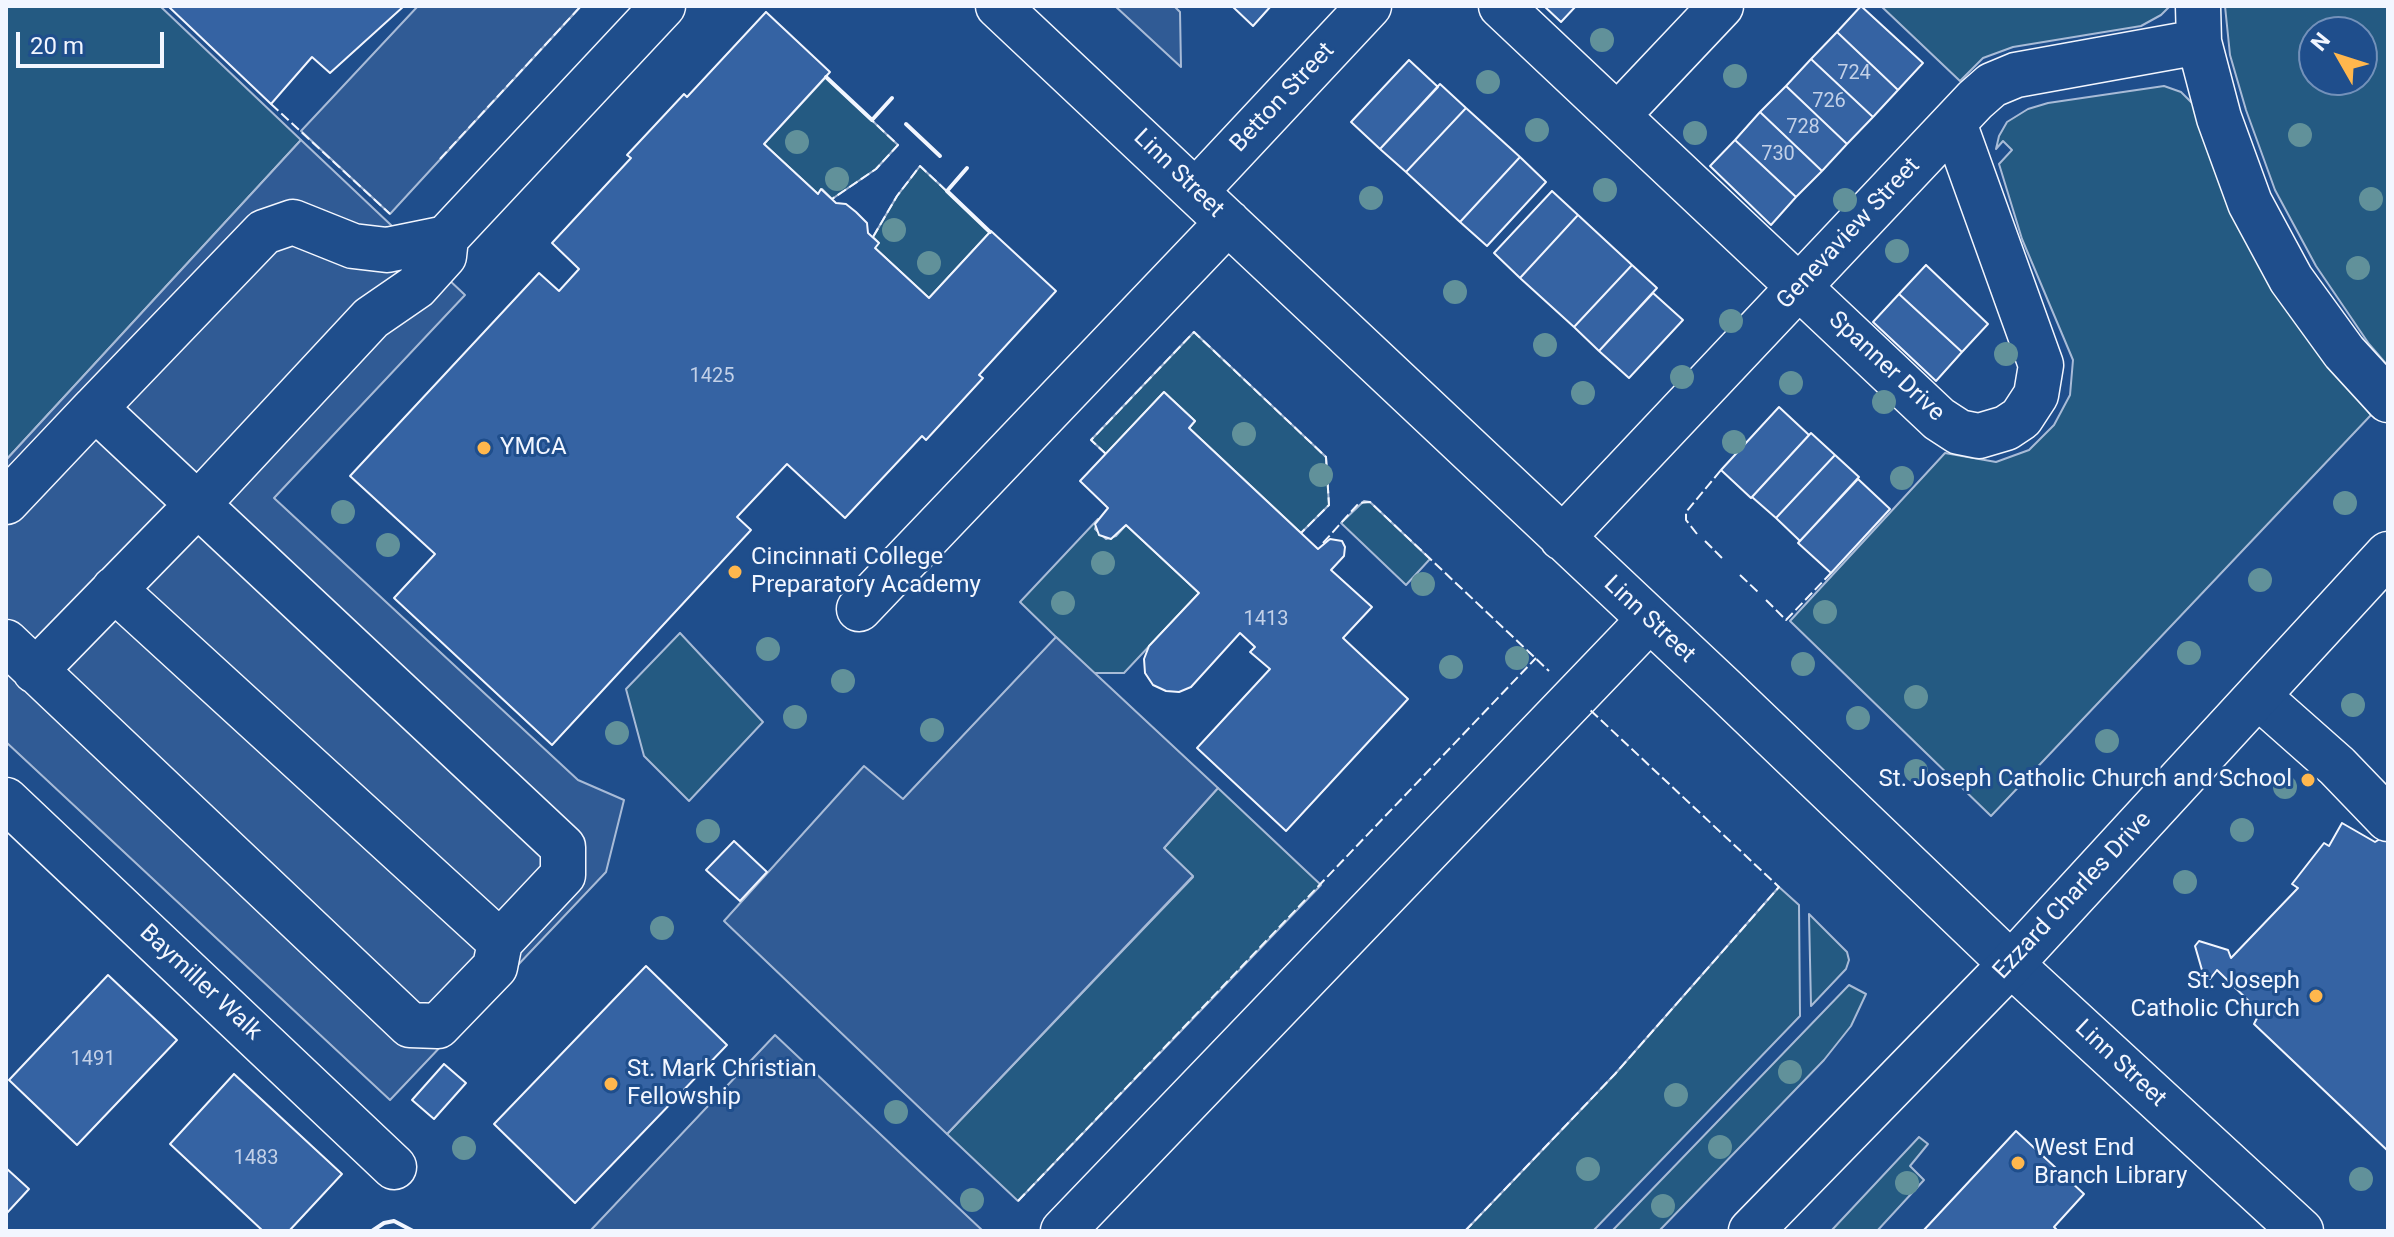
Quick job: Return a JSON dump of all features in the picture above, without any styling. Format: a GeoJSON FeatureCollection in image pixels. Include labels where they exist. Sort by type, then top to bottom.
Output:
{"type":"FeatureCollection","features":[{"type":"Feature","properties":{"kind":"street"},"geometry":{"type":"LineString","coordinates":[[6,502],[264,232],[293,222],[353,246],[387,250],[446,238],[663,6]]}},
{"type":"Feature","properties":{"kind":"street","name":"Linn Street"},"geometry":{"type":"LineString","coordinates":[[998,6],[2011,964],[2301,1231]]}},
{"type":"Feature","properties":{"kind":"street","name":"Betton Street"},"geometry":{"type":"LineString","coordinates":[[1196,191],[1369,6]]}},
{"type":"Feature","properties":{"kind":"street","name":"Spanner Drive"},"geometry":{"type":"LineString","coordinates":[[1501,6],[1939,419],[1959,432],[1979,436],[2006,428],[2021,418],[2036,395],[2041,365],[1954,123]]}},
{"type":"Feature","properties":{"kind":"street"},"geometry":{"type":"LineString","coordinates":[[1618,115],[1721,6]]}},
{"type":"Feature","properties":{"kind":"street"},"geometry":{"type":"LineString","coordinates":[[2198,24],[2219,118],[2250,203],[2291,279],[2344,352],[2388,400]]}},
{"type":"Feature","properties":{"kind":"street","name":"Genevaview Street"},"geometry":{"type":"LineString","coordinates":[[1562,538],[1992,85],[2016,75],[2198,24]]}},
{"type":"Feature","properties":{"kind":"street"},"geometry":{"type":"LineString","coordinates":[[859,609],[1228,222]]}},
{"type":"Feature","properties":{"kind":"street"},"geometry":{"type":"LineString","coordinates":[[95,408],[197,505],[563,847],[563,875],[500,942],[495,967],[438,1026],[410,1025],[20,656],[114,589],[197,505],[371,318],[416,287],[444,256],[446,238]]}},
{"type":"Feature","properties":{"kind":"street","name":"Ezzard Charles Drive"},"geometry":{"type":"LineString","coordinates":[[1751,1231],[2011,964],[2388,554]]}},
{"type":"Feature","properties":{"kind":"street"},"geometry":{"type":"LineString","coordinates":[[114,589],[500,942]]}},
{"type":"Feature","properties":{"kind":"street"},"geometry":{"type":"LineString","coordinates":[[1063,1231],[1649,620]]}},
{"type":"Feature","properties":{"kind":"street"},"geometry":{"type":"LineString","coordinates":[[2259,697],[2337,766],[2388,819]]}},
{"type":"Feature","properties":{"kind":"street","name":"Baymiller Walk"},"geometry":{"type":"LineString","coordinates":[[6,800],[394,1167]]}},
{"type":"Feature","properties":{"kind":"shaded area"},"geometry":{"type":"Polygon","coordinates":[[[6,6],[160,6],[301,140],[6,460],[6,6]]]}},
{"type":"Feature","properties":{"kind":"shaded area"},"geometry":{"type":"Polygon","coordinates":[[[418,6],[581,6],[390,214],[301,131],[418,6]]]}},
{"type":"Feature","properties":{"kind":"shaded area"},"geometry":{"type":"Polygon","coordinates":[[[1115,6],[1174,6],[1180,12],[1181,67],[1115,6]]]}},
{"type":"Feature","properties":{"kind":"shaded area"},"geometry":{"type":"Polygon","coordinates":[[[1881,6],[2170,6],[2141,26],[2013,47],[1983,58],[1960,81],[1881,6]]]}},
{"type":"Feature","properties":{"kind":"shaded area"},"geometry":{"type":"Polygon","coordinates":[[[2225,6],[2388,6],[2388,366],[2369,344],[2316,266],[2275,190],[2230,55],[2225,6]]]}},
{"type":"Feature","properties":{"kind":"shaded area"},"geometry":{"type":"Polygon","coordinates":[[[826,77],[898,145],[876,169],[832,199],[822,189],[818,194],[764,144],[826,77]]]}},
{"type":"Feature","properties":{"kind":"shaded area"},"geometry":{"type":"Polygon","coordinates":[[[2164,86],[2181,92],[2195,106],[2307,338],[2371,415],[1991,816],[1790,621],[1945,453],[1996,462],[2029,450],[2054,425],[2070,395],[2073,360],[2022,239],[1999,164],[2012,150],[2003,141],[1996,149],[2007,122],[2028,109],[2048,103],[2164,86]]]}},
{"type":"Feature","properties":{"kind":"shaded area"},"geometry":{"type":"Polygon","coordinates":[[[301,140],[465,295],[274,498],[578,780],[624,800],[606,872],[390,1100],[6,742],[6,460],[301,140]]]}},
{"type":"Feature","properties":{"kind":"shaded area"},"geometry":{"type":"Polygon","coordinates":[[[920,166],[990,232],[929,298],[875,248],[879,243],[873,237],[897,196],[920,166]]]}},
{"type":"Feature","properties":{"kind":"shaded area"},"geometry":{"type":"Polygon","coordinates":[[[1194,332],[1326,457],[1329,505],[1301,533],[1189,428],[1195,421],[1164,392],[1106,454],[1091,440],[1194,332]]]}},
{"type":"Feature","properties":{"kind":"shaded area"},"geometry":{"type":"Polygon","coordinates":[[[1364,501],[1370,502],[1430,559],[1406,585],[1341,523],[1364,501]]]}},
{"type":"Feature","properties":{"kind":"shaded area"},"geometry":{"type":"Polygon","coordinates":[[[1098,519],[1095,529],[1106,539],[1116,536],[1126,525],[1199,593],[1124,673],[1093,673],[1020,602],[1098,519]]]}},
{"type":"Feature","properties":{"kind":"shaded area"},"geometry":{"type":"Polygon","coordinates":[[[680,633],[763,722],[689,801],[644,756],[626,689],[680,633]]]}},
{"type":"Feature","properties":{"kind":"shaded area"},"geometry":{"type":"Polygon","coordinates":[[[1056,637],[1218,788],[1164,848],[1193,876],[947,1134],[724,921],[864,766],[903,799],[1056,637]]]}},
{"type":"Feature","properties":{"kind":"shaded area"},"geometry":{"type":"Polygon","coordinates":[[[1218,788],[1321,885],[1018,1201],[947,1134],[1193,877],[1164,848],[1218,788]]]}},
{"type":"Feature","properties":{"kind":"shaded area"},"geometry":{"type":"Polygon","coordinates":[[[1779,887],[1799,905],[1800,1016],[1593,1231],[1465,1231],[1615,1074],[1779,887]]]}},
{"type":"Feature","properties":{"kind":"shaded area"},"geometry":{"type":"Polygon","coordinates":[[[1809,914],[1847,952],[1849,960],[1846,969],[1811,1006],[1809,914]]]}},
{"type":"Feature","properties":{"kind":"shaded area"},"geometry":{"type":"Polygon","coordinates":[[[1849,985],[1866,994],[1851,1026],[1824,1060],[1659,1231],[1612,1231],[1849,985]]]}},
{"type":"Feature","properties":{"kind":"shaded area"},"geometry":{"type":"Polygon","coordinates":[[[775,1035],[983,1231],[590,1231],[775,1035]]]}},
{"type":"Feature","properties":{"kind":"shaded area"},"geometry":{"type":"Polygon","coordinates":[[[1919,1137],[1928,1144],[1910,1166],[1924,1180],[1877,1231],[1831,1231],[1919,1137]]]}},
{"type":"Feature","properties":{"kind":"building"},"geometry":{"type":"Polygon","coordinates":[[[168,6],[404,6],[330,73],[312,57],[271,104],[168,6]]]}},
{"type":"Feature","properties":{"kind":"building"},"geometry":{"type":"Polygon","coordinates":[[[1232,6],[1271,6],[1253,26],[1232,6]]]}},
{"type":"Feature","properties":{"kind":"building"},"geometry":{"type":"Polygon","coordinates":[[[1544,6],[1576,6],[1561,22],[1544,6]]]}},
{"type":"Feature","properties":{"kind":"building"},"geometry":{"type":"Polygon","coordinates":[[[1861,6],[1923,63],[1898,90],[1837,32],[1861,6]]]}},
{"type":"Feature","properties":{"kind":"building"},"geometry":{"type":"Polygon","coordinates":[[[766,12],[830,72],[764,144],[818,194],[821,189],[836,203],[846,204],[856,212],[867,223],[868,233],[879,243],[875,248],[929,298],[991,231],[1056,291],[979,375],[983,378],[926,440],[922,436],[845,518],[787,464],[737,517],[751,530],[552,745],[394,598],[435,554],[350,476],[539,273],[559,291],[579,269],[552,243],[631,158],[627,155],[684,94],[687,97],[766,12]]]}},
{"type":"Feature","properties":{"kind":"building"},"geometry":{"type":"Polygon","coordinates":[[[1837,32],[1898,90],[1873,117],[1811,59],[1837,32]]]}},
{"type":"Feature","properties":{"kind":"building"},"geometry":{"type":"Polygon","coordinates":[[[1811,59],[1873,117],[1847,144],[1786,86],[1811,59]]]}},
{"type":"Feature","properties":{"kind":"building"},"geometry":{"type":"Polygon","coordinates":[[[1409,60],[1438,87],[1380,149],[1351,122],[1409,60]]]}},
{"type":"Feature","properties":{"kind":"building"},"geometry":{"type":"Polygon","coordinates":[[[1440,84],[1466,108],[1406,172],[1380,149],[1440,84]]]}},
{"type":"Feature","properties":{"kind":"building"},"geometry":{"type":"Polygon","coordinates":[[[1786,86],[1847,144],[1822,171],[1760,112],[1786,86]]]}},
{"type":"Feature","properties":{"kind":"building"},"geometry":{"type":"Polygon","coordinates":[[[1466,108],[1520,157],[1460,222],[1406,172],[1466,108]]]}},
{"type":"Feature","properties":{"kind":"building"},"geometry":{"type":"Polygon","coordinates":[[[1760,112],[1822,171],[1796,197],[1735,140],[1760,112]]]}},
{"type":"Feature","properties":{"kind":"building"},"geometry":{"type":"Polygon","coordinates":[[[1735,140],[1796,197],[1771,225],[1710,166],[1735,140]]]}},
{"type":"Feature","properties":{"kind":"building"},"geometry":{"type":"Polygon","coordinates":[[[1520,157],[1546,182],[1487,246],[1460,222],[1520,157]]]}},
{"type":"Feature","properties":{"kind":"building"},"geometry":{"type":"Polygon","coordinates":[[[1552,191],[1578,215],[1520,278],[1494,253],[1552,191]]]}},
{"type":"Feature","properties":{"kind":"building"},"geometry":{"type":"Polygon","coordinates":[[[1578,215],[1632,265],[1574,327],[1520,278],[1578,215]]]}},
{"type":"Feature","properties":{"kind":"building"},"geometry":{"type":"Polygon","coordinates":[[[1632,265],[1657,288],[1599,351],[1574,327],[1632,265]]]}},
{"type":"Feature","properties":{"kind":"building"},"geometry":{"type":"Polygon","coordinates":[[[1926,265],[1988,324],[1962,352],[1899,294],[1926,265]]]}},
{"type":"Feature","properties":{"kind":"building"},"geometry":{"type":"Polygon","coordinates":[[[1653,293],[1683,320],[1629,378],[1599,351],[1653,293]]]}},
{"type":"Feature","properties":{"kind":"building"},"geometry":{"type":"Polygon","coordinates":[[[1899,294],[1962,352],[1936,381],[1873,322],[1899,294]]]}},
{"type":"Feature","properties":{"kind":"building"},"geometry":{"type":"Polygon","coordinates":[[[1164,392],[1195,421],[1189,428],[1318,549],[1330,539],[1342,541],[1344,556],[1331,570],[1372,607],[1343,638],[1408,699],[1286,831],[1197,748],[1270,669],[1250,652],[1255,647],[1240,633],[1191,687],[1179,692],[1166,691],[1153,685],[1145,673],[1144,659],[1149,646],[1199,593],[1126,525],[1111,539],[1099,535],[1095,524],[1108,508],[1080,481],[1164,392]]]}},
{"type":"Feature","properties":{"kind":"building"},"geometry":{"type":"Polygon","coordinates":[[[1779,407],[1809,435],[1751,498],[1721,470],[1779,407]]]}},
{"type":"Feature","properties":{"kind":"building"},"geometry":{"type":"Polygon","coordinates":[[[1811,433],[1835,455],[1776,518],[1752,497],[1811,433]]]}},
{"type":"Feature","properties":{"kind":"building"},"geometry":{"type":"Polygon","coordinates":[[[1835,455],[1859,477],[1800,541],[1776,518],[1835,455]]]}},
{"type":"Feature","properties":{"kind":"building"},"geometry":{"type":"Polygon","coordinates":[[[1858,479],[1890,509],[1831,573],[1798,543],[1858,479]]]}},
{"type":"Feature","properties":{"kind":"building","name":"St. Joseph Catholic Church"},"geometry":{"type":"Polygon","coordinates":[[[2342,823],[2375,842],[2388,834],[2388,1151],[2254,1024],[2260,1012],[2217,970],[2210,979],[2204,977],[2195,946],[2199,941],[2228,950],[2231,958],[2298,888],[2292,884],[2324,843],[2329,846],[2342,823]]]}},
{"type":"Feature","properties":{"kind":"building"},"geometry":{"type":"Polygon","coordinates":[[[734,841],[767,872],[740,901],[706,870],[734,841]]]}},
{"type":"Feature","properties":{"kind":"building","name":"St. Mark Christian Fellowship"},"geometry":{"type":"Polygon","coordinates":[[[646,966],[727,1045],[575,1203],[494,1124],[646,966]]]}},
{"type":"Feature","properties":{"kind":"building"},"geometry":{"type":"Polygon","coordinates":[[[108,975],[177,1040],[77,1145],[9,1080],[108,975]]]}},
{"type":"Feature","properties":{"kind":"building"},"geometry":{"type":"Polygon","coordinates":[[[444,1064],[466,1083],[434,1119],[412,1100],[444,1064]]]}},
{"type":"Feature","properties":{"kind":"building"},"geometry":{"type":"Polygon","coordinates":[[[234,1074],[342,1174],[289,1231],[263,1231],[170,1144],[234,1074]]]}},
{"type":"Feature","properties":{"kind":"building","name":"West End Branch Library"},"geometry":{"type":"Polygon","coordinates":[[[2016,1131],[2084,1194],[2054,1227],[2058,1231],[1923,1231],[2016,1131]]]}},
{"type":"Feature","properties":{"kind":"building"},"geometry":{"type":"Polygon","coordinates":[[[6,1168],[29,1189],[6,1214],[6,1168]]]}},
{"type":"Feature","properties":{"kind":"fence"},"geometry":{"type":"LineString","coordinates":[[440,159],[581,6]]}},
{"type":"Feature","properties":{"kind":"fence"},"geometry":{"type":"LineString","coordinates":[[826,77],[898,145],[876,169],[832,199]]}},
{"type":"Feature","properties":{"kind":"fence"},"geometry":{"type":"LineString","coordinates":[[271,104],[390,214]]}},
{"type":"Feature","properties":{"kind":"fence"},"geometry":{"type":"LineString","coordinates":[[873,237],[897,196],[920,166],[990,232]]}},
{"type":"Feature","properties":{"kind":"fence"},"geometry":{"type":"LineString","coordinates":[[1106,454],[1091,440],[1194,332],[1326,457],[1329,505],[1301,533]]}},
{"type":"Feature","properties":{"kind":"fence"},"geometry":{"type":"LineString","coordinates":[[1697,534],[1686,520],[1686,512],[1721,470]]}},
{"type":"Feature","properties":{"kind":"fence"},"geometry":{"type":"LineString","coordinates":[[1323,543],[1359,503],[1370,502],[1549,671]]}},
{"type":"Feature","properties":{"kind":"fence"},"geometry":{"type":"LineString","coordinates":[[1705,541],[1723,559]]}},
{"type":"Feature","properties":{"kind":"fence"},"geometry":{"type":"LineString","coordinates":[[1766,600],[1786,620],[1831,573]]}},
{"type":"Feature","properties":{"kind":"fence"},"geometry":{"type":"LineString","coordinates":[[1740,575],[1758,592]]}},
{"type":"Feature","properties":{"kind":"fence"},"geometry":{"type":"LineString","coordinates":[[1018,1201],[1536,658]]}},
{"type":"Feature","properties":{"kind":"fence"},"geometry":{"type":"LineString","coordinates":[[1465,1231],[1615,1074],[1779,887],[1588,708]]}},
{"type":"Feature","properties":{"kind":"wall"},"geometry":{"type":"LineString","coordinates":[[826,77],[872,120],[892,98]]}},
{"type":"Feature","properties":{"kind":"wall"},"geometry":{"type":"LineString","coordinates":[[906,124],[940,156]]}},
{"type":"Feature","properties":{"kind":"wall"},"geometry":{"type":"LineString","coordinates":[[967,168],[947,191],[990,232]]}},
{"type":"Feature","properties":{"kind":"wall"},"geometry":{"type":"LineString","coordinates":[[372,1231],[394,1221],[413,1231]]}},
{"type":"Feature","properties":{"kind":"place","name":"YMCA"},"geometry":{"type":"Point","coordinates":[484,448]}},
{"type":"Feature","properties":{"kind":"place","name":"Cincinnati College Preparatory Academy"},"geometry":{"type":"Point","coordinates":[735,572]}},
{"type":"Feature","properties":{"kind":"place","name":"St. Joseph Catholic Church and School"},"geometry":{"type":"Point","coordinates":[2308,780]}},
{"type":"Feature","properties":{"kind":"place","name":"St. Joseph Catholic Church"},"geometry":{"type":"Point","coordinates":[2316,996]}},
{"type":"Feature","properties":{"kind":"place","name":"St. Mark Christian Fellowship"},"geometry":{"type":"Point","coordinates":[611,1084]}},
{"type":"Feature","properties":{"kind":"place","name":"West End Branch Library"},"geometry":{"type":"Point","coordinates":[2018,1163]}}]}
